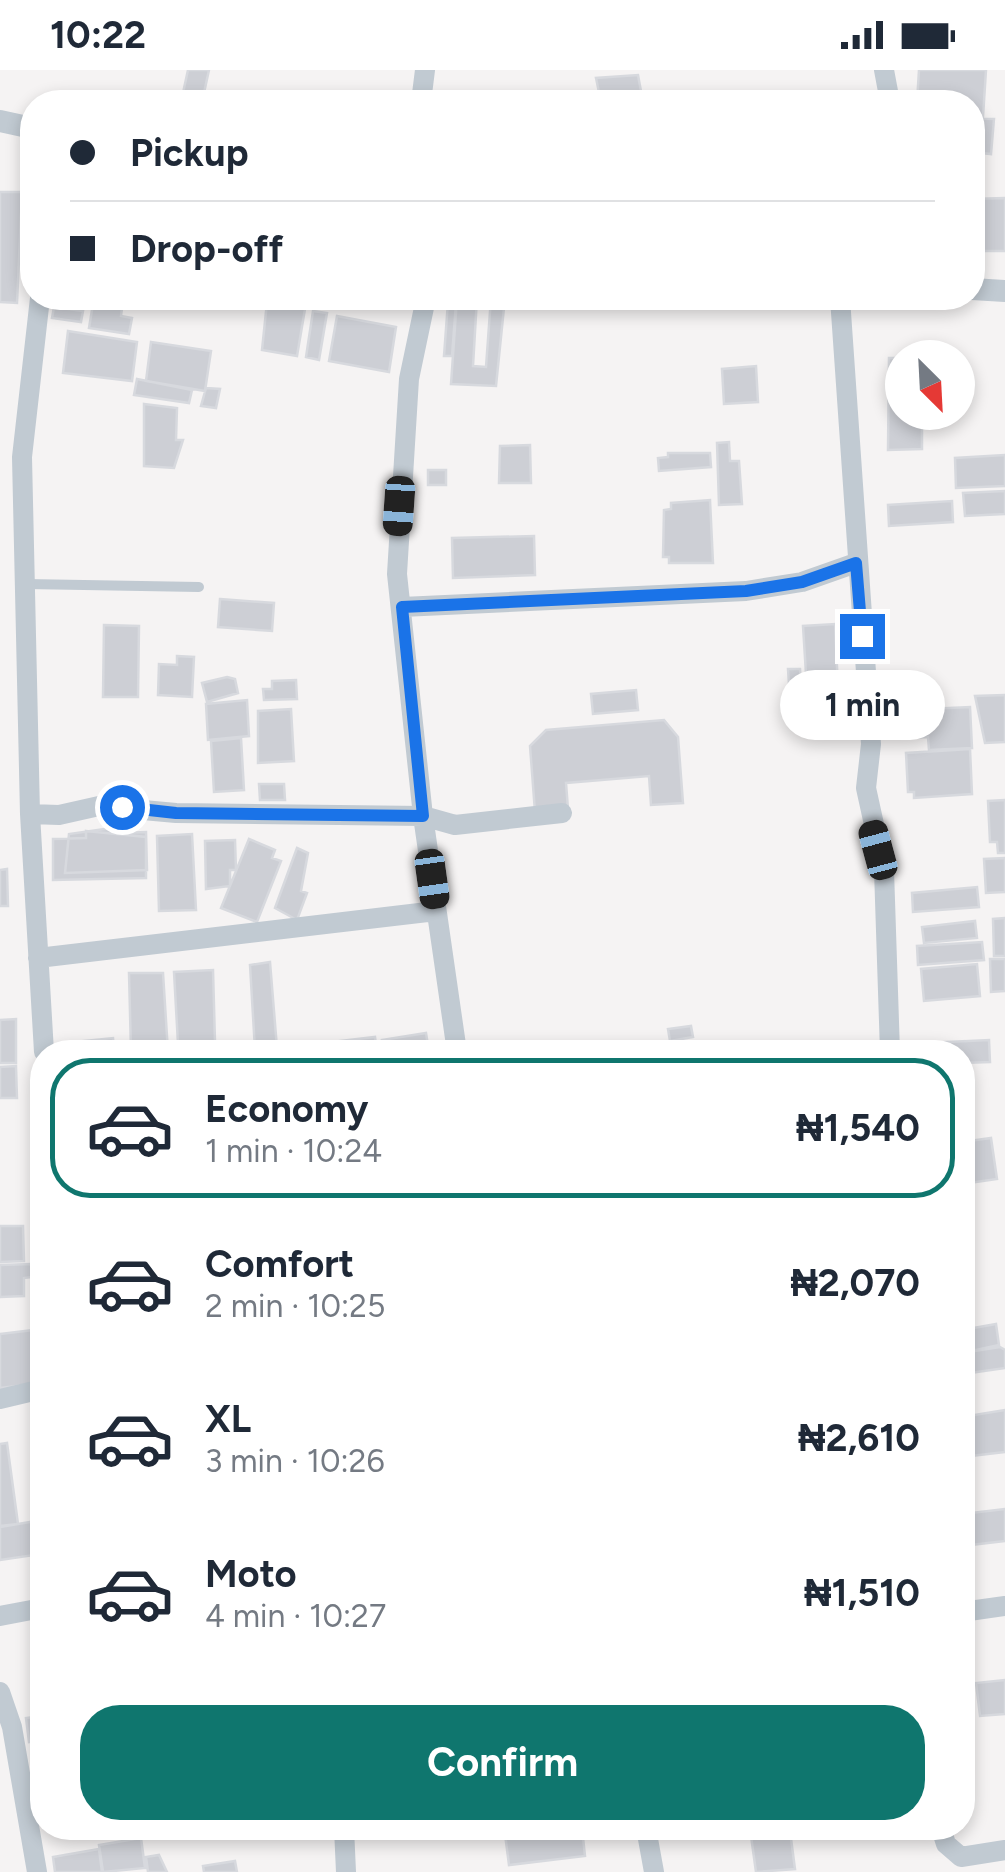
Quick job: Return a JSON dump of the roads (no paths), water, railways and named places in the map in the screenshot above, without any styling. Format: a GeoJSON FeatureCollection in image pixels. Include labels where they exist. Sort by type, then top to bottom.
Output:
{"type":"FeatureCollection","features":[{"type":"Feature","properties":{"kind":"street"},"geometry":{"type":"LineString","coordinates":[[39,310],[22,457],[30,814],[43,1040]]}},
{"type":"Feature","properties":{"kind":"street"},"geometry":{"type":"LineString","coordinates":[[423,310],[409,379],[397,574],[423,816],[455,1040]]}},
{"type":"Feature","properties":{"kind":"street"},"geometry":{"type":"LineString","coordinates":[[841,310],[870,744],[866,788],[884,870],[890,1040]]}},
{"type":"Feature","properties":{"kind":"street"},"geometry":{"type":"LineString","coordinates":[[402,607],[746,591],[802,582],[856,563]]}},
{"type":"Feature","properties":{"kind":"street"},"geometry":{"type":"LineString","coordinates":[[30,814],[58,814],[99,806],[176,813],[423,816],[455,825],[562,813]]}},
{"type":"Feature","properties":{"kind":"street"},"geometry":{"type":"LineString","coordinates":[[38,958],[436,911]]}},
{"type":"Feature","properties":{"kind":"street"},"geometry":{"type":"LineString","coordinates":[[0,1399],[30,1392]]}},
{"type":"Feature","properties":{"kind":"street"},"geometry":{"type":"LineString","coordinates":[[975,1610],[1005,1606]]}},
{"type":"Feature","properties":{"kind":"street"},"geometry":{"type":"LineString","coordinates":[[0,1616],[30,1610]]}},
{"type":"Feature","properties":{"kind":"street"},"geometry":{"type":"LineString","coordinates":[[0,1692],[16,1746],[30,1830]]}},
{"type":"Feature","properties":{"kind":"street"},"geometry":{"type":"LineString","coordinates":[[32,1840],[37,1872]]}},
{"type":"Feature","properties":{"kind":"street"},"geometry":{"type":"LineString","coordinates":[[345,1840],[346,1872]]}},
{"type":"Feature","properties":{"kind":"street"},"geometry":{"type":"LineString","coordinates":[[648,1840],[654,1872]]}},
{"type":"Feature","properties":{"kind":"street"},"geometry":{"type":"LineString","coordinates":[[945,1840],[958,1864],[1005,1850]]}},
{"type":"Feature","properties":{"kind":"lane"},"geometry":{"type":"LineString","coordinates":[[25,584],[199,588]]}}]}
